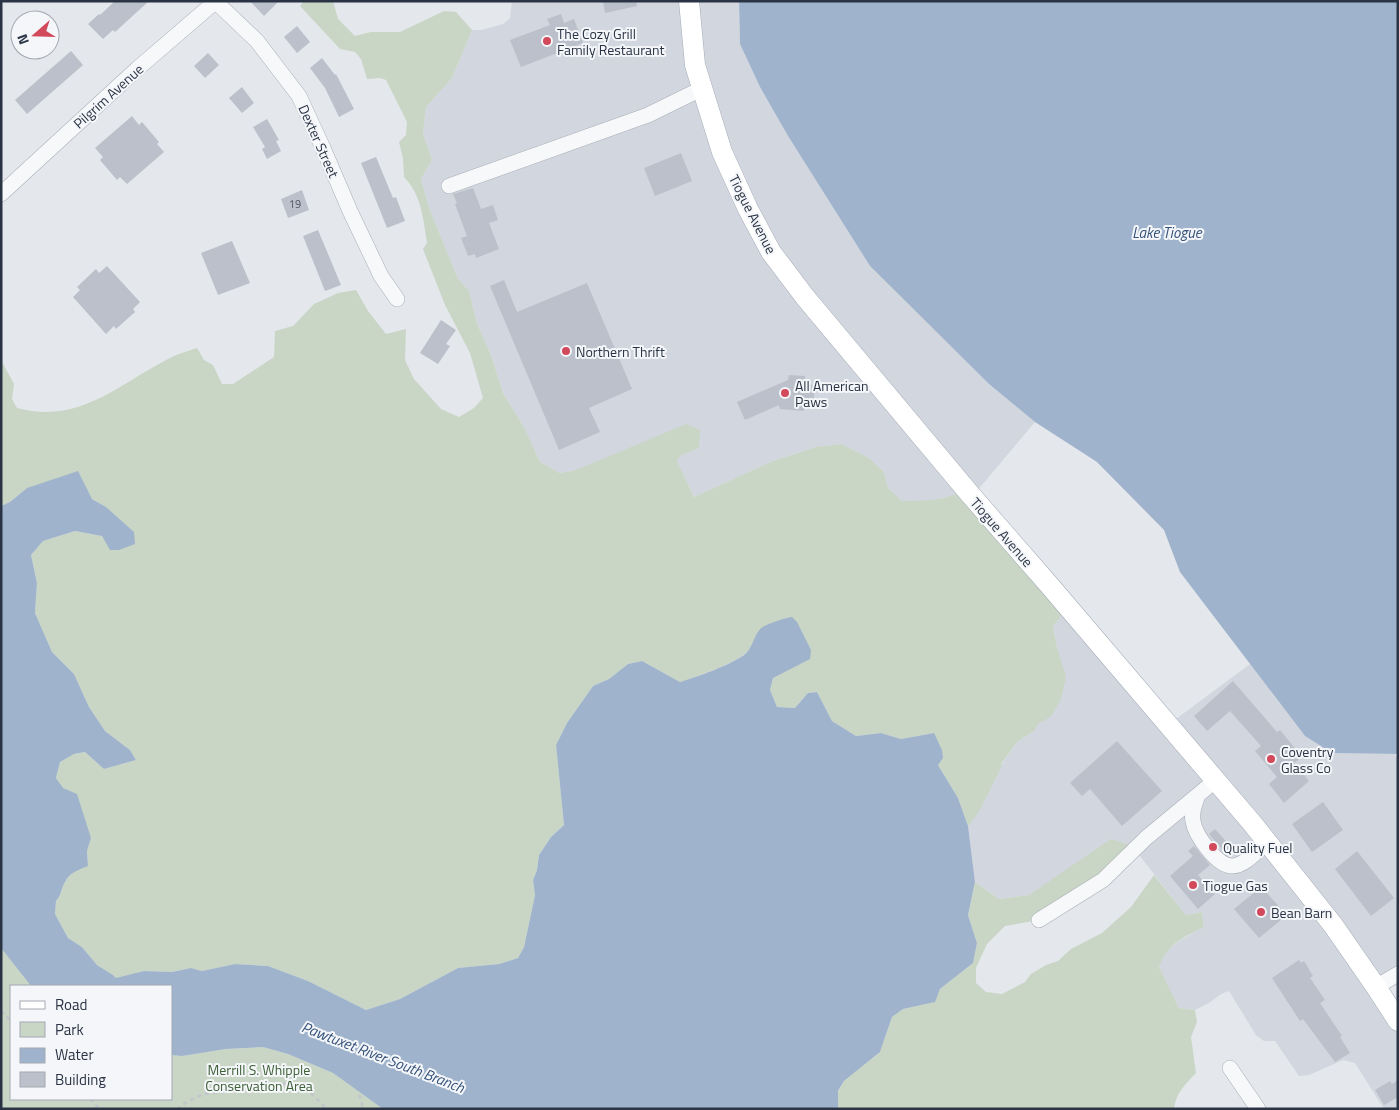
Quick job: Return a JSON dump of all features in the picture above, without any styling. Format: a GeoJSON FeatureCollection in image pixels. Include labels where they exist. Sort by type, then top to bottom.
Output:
{"type":"FeatureCollection","features":[{"type":"Feature","properties":{"kind":"main road","name":"Tiogue Avenue"},"geometry":{"type":"LineString","coordinates":[[689,1],[694,65],[722,152],[748,209],[771,252],[805,297],[962,486],[1216,780],[1267,842],[1333,925],[1398,1021]]}},
{"type":"Feature","properties":{"kind":"street","name":"Pilgrim Avenue"},"geometry":{"type":"LineString","coordinates":[[1,194],[138,69],[216,1]]}},
{"type":"Feature","properties":{"kind":"street","name":"Dexter Street"},"geometry":{"type":"LineString","coordinates":[[216,1],[257,41],[299,96],[354,220],[381,276],[396,299]]}},
{"type":"Feature","properties":{"kind":"street"},"geometry":{"type":"LineString","coordinates":[[449,186],[648,114],[702,89]]}},
{"type":"Feature","properties":{"kind":"street"},"geometry":{"type":"LineString","coordinates":[[1040,920],[1103,880],[1146,838],[1216,780]]}},
{"type":"Feature","properties":{"kind":"street"},"geometry":{"type":"LineString","coordinates":[[1198,795],[1192,810],[1192,821],[1197,834],[1220,862],[1232,866],[1245,862],[1267,842]]}},
{"type":"Feature","properties":{"kind":"street"},"geometry":{"type":"LineString","coordinates":[[1376,987],[1398,974]]}},
{"type":"Feature","properties":{"kind":"street"},"geometry":{"type":"LineString","coordinates":[[1230,1068],[1258,1109]]}},
{"type":"Feature","properties":{"kind":"path"},"geometry":{"type":"LineString","coordinates":[[1,1011],[10,1021]]}},
{"type":"Feature","properties":{"kind":"path"},"geometry":{"type":"LineString","coordinates":[[177,1109],[188,1101],[204,1094],[236,1091],[248,1085],[268,1090],[284,1084],[297,1084],[306,1088],[327,1109]]}},
{"type":"Feature","properties":{"kind":"path"},"geometry":{"type":"LineString","coordinates":[[359,1095],[362,1101],[362,1109]]}},
{"type":"Feature","properties":{"kind":"path"},"geometry":{"type":"LineString","coordinates":[[91,1100],[100,1109]]}},
{"type":"Feature","properties":{"kind":"shaded area"},"geometry":{"type":"Polygon","coordinates":[[[512,1],[739,1],[740,44],[760,87],[788,136],[870,266],[989,384],[1035,422],[971,498],[963,491],[956,495],[930,501],[902,501],[888,488],[884,472],[869,458],[841,444],[816,447],[773,461],[694,497],[677,461],[680,456],[699,448],[560,473],[540,462],[525,429],[503,393],[491,355],[477,324],[469,291],[458,279],[429,208],[421,179],[432,160],[423,133],[426,107],[452,78],[472,30],[481,30],[503,24],[510,18],[512,1]]]}},
{"type":"Feature","properties":{"kind":"shaded area"},"geometry":{"type":"Polygon","coordinates":[[[1066,610],[1168,725],[1250,664],[1305,736],[1332,753],[1395,754],[1398,761],[1398,975],[1376,988],[1398,1026],[1398,1109],[1384,1109],[1355,1063],[1343,1060],[1309,1075],[1299,1076],[1275,1041],[1264,1041],[1256,1035],[1229,991],[1195,1010],[1179,1008],[1159,967],[1164,953],[1179,941],[1204,927],[1202,912],[1186,915],[1132,846],[1070,869],[1029,895],[999,899],[975,882],[968,826],[977,813],[1001,765],[1018,741],[1034,731],[1057,648],[1053,626],[1066,610]]]}},
{"type":"Feature","properties":{"kind":"green space"},"geometry":{"type":"Polygon","coordinates":[[[304,1],[333,1],[338,19],[355,36],[371,32],[400,32],[444,11],[456,12],[472,30],[452,78],[426,107],[423,133],[432,160],[421,179],[429,208],[458,279],[469,291],[477,324],[491,355],[503,393],[525,429],[540,462],[560,473],[576,470],[686,424],[700,430],[699,448],[680,456],[677,461],[694,497],[773,461],[816,447],[841,444],[869,458],[884,472],[888,488],[902,501],[941,499],[963,491],[1066,610],[1053,626],[1057,648],[1066,677],[1061,699],[1052,715],[1043,722],[1040,721],[1034,731],[1018,741],[1001,764],[1002,766],[978,813],[968,826],[958,798],[938,765],[934,733],[901,739],[881,733],[856,736],[832,721],[817,692],[808,693],[795,708],[777,707],[770,690],[773,678],[760,629],[752,646],[744,655],[687,680],[680,682],[642,661],[628,664],[609,679],[593,686],[567,723],[556,745],[564,825],[551,837],[539,855],[537,870],[533,880],[535,895],[524,947],[518,958],[499,964],[458,968],[400,999],[366,1010],[308,981],[268,966],[235,964],[202,971],[191,968],[172,972],[144,971],[116,979],[97,965],[82,947],[68,938],[55,914],[56,901],[69,876],[88,865],[87,851],[91,838],[56,778],[60,762],[74,754],[85,752],[104,769],[136,760],[130,750],[105,731],[89,707],[74,674],[52,652],[35,613],[37,583],[31,555],[43,541],[75,531],[102,536],[110,549],[106,507],[92,499],[27,488],[10,502],[1,506],[1,360],[14,384],[12,399],[17,408],[40,412],[61,411],[99,399],[172,357],[197,348],[204,360],[213,365],[222,384],[233,384],[274,357],[275,331],[293,326],[314,304],[338,293],[356,290],[368,311],[386,334],[406,329],[405,360],[414,379],[441,409],[459,417],[474,408],[483,398],[470,353],[445,305],[423,249],[427,243],[423,216],[415,192],[404,177],[403,158],[399,142],[406,135],[407,122],[386,80],[380,78],[367,79],[361,59],[355,52],[340,49],[300,6],[304,1]]]}},
{"type":"Feature","properties":{"kind":"green space"},"geometry":{"type":"Polygon","coordinates":[[[1111,839],[1132,846],[1124,858],[1039,920],[1005,926],[987,944],[976,968],[976,983],[986,992],[1002,994],[1025,982],[1031,974],[1046,965],[1058,961],[1071,949],[1102,933],[1131,907],[1154,875],[1186,915],[1202,912],[1204,927],[1177,942],[1167,952],[1159,967],[1179,1008],[1195,1010],[1197,1022],[1191,1037],[1196,1073],[1179,1093],[1174,1109],[838,1109],[838,1092],[844,1081],[880,1052],[892,1017],[903,1009],[934,1002],[940,989],[973,963],[977,943],[968,915],[975,882],[999,899],[1029,895],[1111,839]]]}},
{"type":"Feature","properties":{"kind":"green space","name":"Merrill S. Whipple Conservation Area"},"geometry":{"type":"Polygon","coordinates":[[[1,948],[30,985],[10,985],[10,1100],[172,1100],[172,1055],[182,1056],[226,1049],[263,1047],[288,1054],[333,1073],[383,1109],[1,1109],[1,948]]]}},
{"type":"Feature","properties":{"kind":"water","name":"Lake Tiogue"},"geometry":{"type":"Polygon","coordinates":[[[739,1],[1398,1],[1398,754],[1332,753],[1305,736],[1180,572],[1164,530],[1097,462],[1035,422],[989,384],[870,266],[788,136],[760,87],[740,44],[739,1]]]}},
{"type":"Feature","properties":{"kind":"water","name":"Pawtuxet River South Branch"},"geometry":{"type":"Polygon","coordinates":[[[78,471],[92,499],[106,507],[134,532],[135,544],[119,550],[110,550],[102,536],[75,531],[43,541],[31,555],[37,583],[35,613],[52,652],[74,674],[89,707],[105,731],[130,750],[136,760],[104,769],[85,752],[74,754],[60,762],[56,778],[63,788],[77,794],[91,838],[87,851],[88,866],[69,876],[56,901],[55,914],[68,938],[82,947],[97,965],[116,978],[144,971],[172,972],[191,968],[202,971],[235,964],[268,966],[308,981],[366,1010],[400,999],[458,968],[499,964],[518,958],[524,947],[535,895],[533,880],[537,870],[539,855],[551,837],[564,825],[556,745],[567,723],[593,686],[609,679],[628,664],[642,661],[680,682],[696,677],[722,667],[744,655],[760,629],[766,625],[792,617],[797,622],[811,650],[810,659],[773,678],[770,690],[777,707],[795,708],[808,693],[817,692],[832,721],[856,736],[881,733],[901,739],[934,733],[942,750],[943,758],[938,765],[958,798],[968,826],[975,882],[968,915],[977,943],[973,963],[940,989],[935,1002],[903,1009],[892,1017],[880,1052],[844,1081],[838,1091],[838,1109],[383,1109],[333,1073],[288,1054],[263,1047],[226,1049],[182,1056],[172,1055],[172,985],[30,985],[1,948],[1,506],[10,502],[27,488],[78,471]]]}},
{"type":"Feature","properties":{"kind":"building"},"geometry":{"type":"Polygon","coordinates":[[[115,1],[149,1],[115,32],[113,30],[103,39],[88,24],[115,1]]]}},
{"type":"Feature","properties":{"kind":"building"},"geometry":{"type":"Polygon","coordinates":[[[250,1],[279,1],[264,16],[250,1]]]}},
{"type":"Feature","properties":{"kind":"building"},"geometry":{"type":"Polygon","coordinates":[[[603,1],[636,1],[637,6],[605,13],[603,1]]]}},
{"type":"Feature","properties":{"kind":"building","name":"The Cozy Grill Family Restaurant"},"geometry":{"type":"Polygon","coordinates":[[[561,14],[564,23],[574,19],[583,43],[521,67],[510,40],[550,25],[547,19],[561,14]]]}},
{"type":"Feature","properties":{"kind":"building"},"geometry":{"type":"Polygon","coordinates":[[[297,26],[310,42],[297,53],[284,37],[297,26]]]}},
{"type":"Feature","properties":{"kind":"building"},"geometry":{"type":"Polygon","coordinates":[[[71,51],[83,65],[27,114],[15,100],[71,51]]]}},
{"type":"Feature","properties":{"kind":"building"},"geometry":{"type":"Polygon","coordinates":[[[208,53],[219,65],[205,78],[194,66],[208,53]]]}},
{"type":"Feature","properties":{"kind":"building"},"geometry":{"type":"Polygon","coordinates":[[[322,58],[336,74],[354,109],[339,117],[325,88],[310,68],[322,58]]]}},
{"type":"Feature","properties":{"kind":"building"},"geometry":{"type":"Polygon","coordinates":[[[242,87],[254,103],[242,113],[229,98],[242,87]]]}},
{"type":"Feature","properties":{"kind":"building"},"geometry":{"type":"Polygon","coordinates":[[[132,116],[139,125],[142,122],[159,142],[157,144],[164,152],[127,184],[120,177],[117,180],[100,160],[103,157],[95,148],[132,116]]]}},
{"type":"Feature","properties":{"kind":"building"},"geometry":{"type":"Polygon","coordinates":[[[267,119],[279,140],[276,141],[281,151],[267,159],[262,149],[265,147],[253,127],[267,119]]]}},
{"type":"Feature","properties":{"kind":"building"},"geometry":{"type":"Polygon","coordinates":[[[681,153],[692,181],[655,196],[644,168],[681,153]]]}},
{"type":"Feature","properties":{"kind":"building"},"geometry":{"type":"Polygon","coordinates":[[[376,157],[393,198],[396,197],[405,221],[387,228],[361,163],[376,157]]]}},
{"type":"Feature","properties":{"kind":"building"},"geometry":{"type":"Polygon","coordinates":[[[473,188],[481,209],[493,205],[498,220],[489,223],[499,249],[476,258],[475,254],[468,256],[461,238],[467,236],[453,194],[473,188]]]}},
{"type":"Feature","properties":{"kind":"building"},"geometry":{"type":"Polygon","coordinates":[[[302,190],[309,210],[288,218],[281,199],[302,190]]]}},
{"type":"Feature","properties":{"kind":"building"},"geometry":{"type":"Polygon","coordinates":[[[318,230],[341,285],[325,291],[303,236],[318,230]]]}},
{"type":"Feature","properties":{"kind":"building"},"geometry":{"type":"Polygon","coordinates":[[[232,241],[250,283],[218,295],[201,253],[232,241]]]}},
{"type":"Feature","properties":{"kind":"building"},"geometry":{"type":"Polygon","coordinates":[[[107,266],[140,302],[133,309],[135,312],[116,329],[114,326],[106,334],[73,297],[80,290],[77,287],[96,269],[99,273],[107,266]]]}},
{"type":"Feature","properties":{"kind":"building","name":"Northern Thrift"},"geometry":{"type":"Polygon","coordinates":[[[504,280],[517,312],[587,283],[632,389],[589,408],[600,432],[559,450],[490,286],[504,280]]]}},
{"type":"Feature","properties":{"kind":"building"},"geometry":{"type":"Polygon","coordinates":[[[441,320],[456,330],[446,344],[450,346],[438,364],[420,353],[441,320]]]}},
{"type":"Feature","properties":{"kind":"building","name":"All American Paws"},"geometry":{"type":"Polygon","coordinates":[[[789,375],[805,376],[805,384],[815,385],[813,404],[805,403],[804,411],[780,409],[779,405],[745,420],[737,402],[788,380],[789,375]]]}},
{"type":"Feature","properties":{"kind":"building"},"geometry":{"type":"Polygon","coordinates":[[[1233,681],[1277,732],[1280,730],[1302,757],[1294,763],[1309,781],[1284,803],[1269,784],[1277,777],[1255,751],[1261,746],[1230,711],[1207,731],[1194,716],[1233,681]]]}},
{"type":"Feature","properties":{"kind":"building"},"geometry":{"type":"Polygon","coordinates":[[[1117,741],[1162,791],[1122,826],[1090,789],[1082,796],[1070,783],[1117,741]]]}},
{"type":"Feature","properties":{"kind":"building"},"geometry":{"type":"Polygon","coordinates":[[[1323,802],[1343,830],[1312,852],[1292,824],[1323,802]]]}},
{"type":"Feature","properties":{"kind":"building"},"geometry":{"type":"Polygon","coordinates":[[[1215,829],[1231,847],[1224,852],[1209,834],[1215,829]]]}},
{"type":"Feature","properties":{"kind":"building","name":"Tiogue Gas"},"geometry":{"type":"Polygon","coordinates":[[[1194,846],[1210,865],[1198,875],[1215,894],[1198,909],[1170,876],[1193,856],[1188,851],[1194,846]]]}},
{"type":"Feature","properties":{"kind":"building"},"geometry":{"type":"Polygon","coordinates":[[[1357,851],[1394,898],[1371,916],[1335,869],[1357,851]]]}},
{"type":"Feature","properties":{"kind":"building","name":"Bean Barn"},"geometry":{"type":"Polygon","coordinates":[[[1261,887],[1287,915],[1259,938],[1234,909],[1261,887]]]}},
{"type":"Feature","properties":{"kind":"building"},"geometry":{"type":"Polygon","coordinates":[[[1299,960],[1301,963],[1304,961],[1313,976],[1310,978],[1325,1000],[1320,1003],[1342,1036],[1340,1037],[1350,1053],[1335,1062],[1303,1019],[1300,1021],[1272,978],[1299,960]]]}},
{"type":"Feature","properties":{"kind":"building"},"geometry":{"type":"Polygon","coordinates":[[[1398,1080],[1398,1097],[1384,1105],[1375,1090],[1390,1081],[1392,1084],[1398,1080]]]}},
{"type":"Feature","properties":{"kind":"place","name":"The Cozy Grill Family Restaurant"},"geometry":{"type":"Point","coordinates":[547,41]}},
{"type":"Feature","properties":{"kind":"place","name":"Northern Thrift"},"geometry":{"type":"Point","coordinates":[566,351]}},
{"type":"Feature","properties":{"kind":"place","name":"All American Paws"},"geometry":{"type":"Point","coordinates":[785,393]}},
{"type":"Feature","properties":{"kind":"place","name":"Coventry Glass Co"},"geometry":{"type":"Point","coordinates":[1271,759]}},
{"type":"Feature","properties":{"kind":"place","name":"Quality Fuel"},"geometry":{"type":"Point","coordinates":[1213,847]}},
{"type":"Feature","properties":{"kind":"place","name":"Tiogue Gas"},"geometry":{"type":"Point","coordinates":[1193,885]}},
{"type":"Feature","properties":{"kind":"place","name":"Bean Barn"},"geometry":{"type":"Point","coordinates":[1261,912]}}]}
